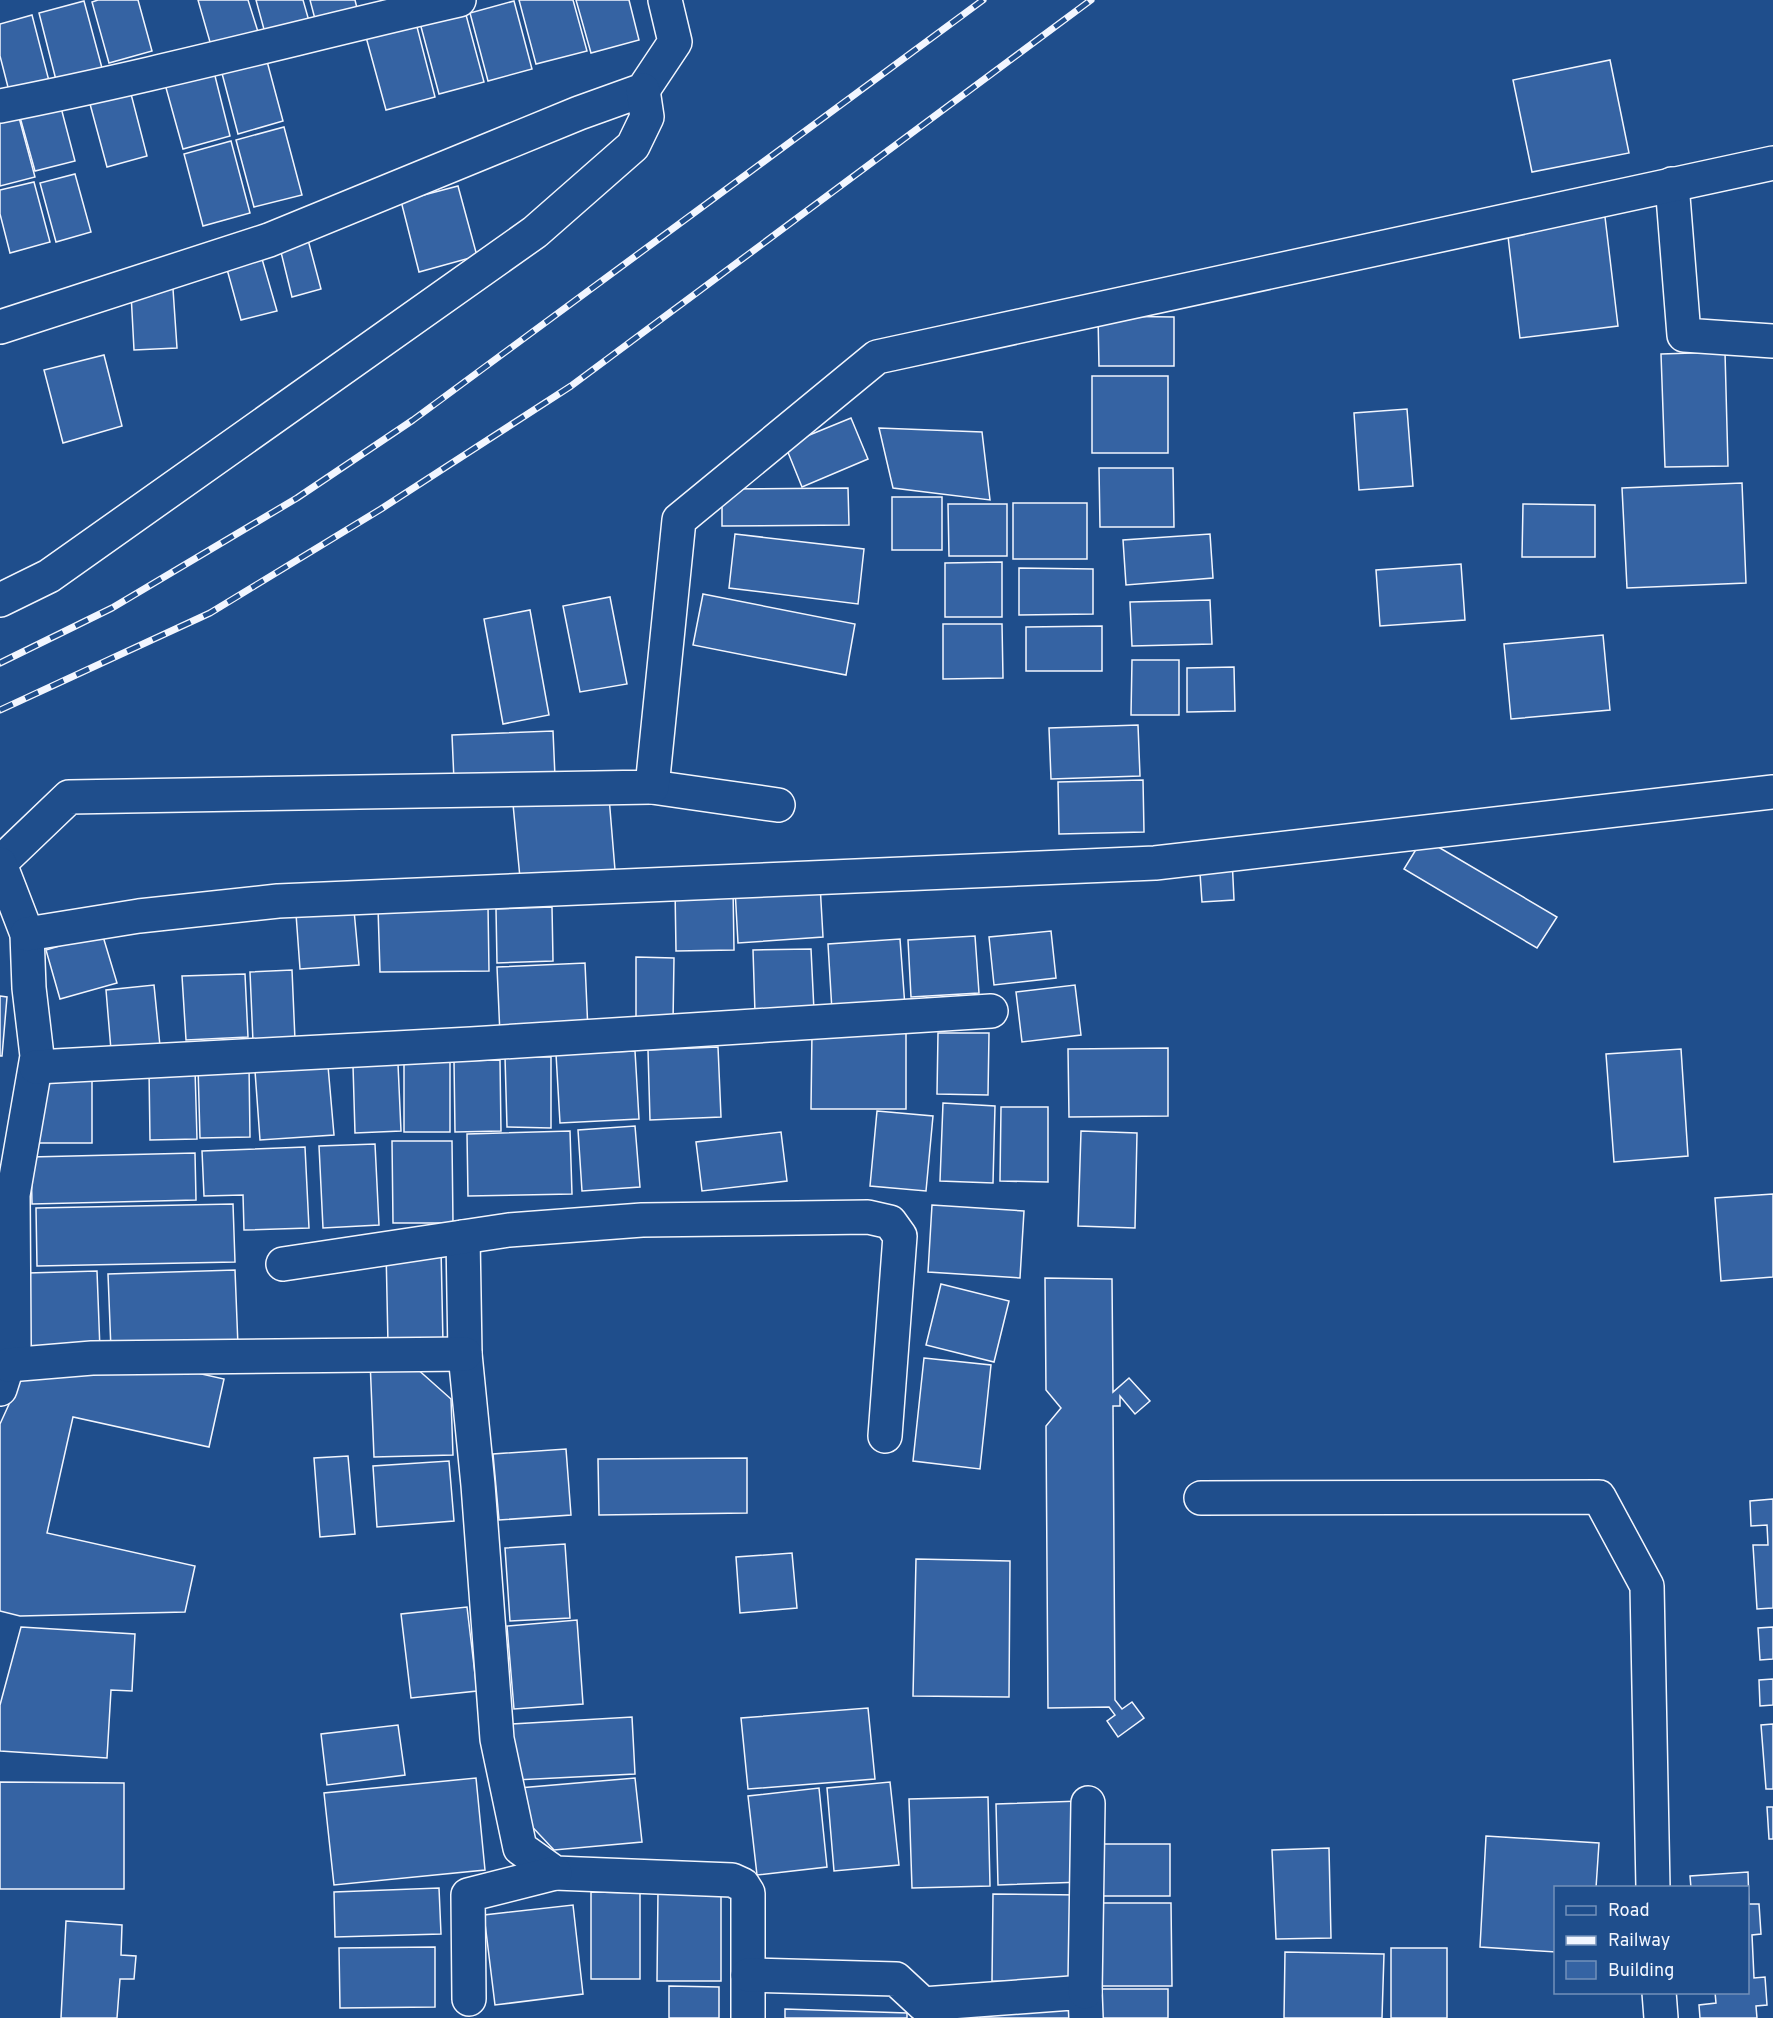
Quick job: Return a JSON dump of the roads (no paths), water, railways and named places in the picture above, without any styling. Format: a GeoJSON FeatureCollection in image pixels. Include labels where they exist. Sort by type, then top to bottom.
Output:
{"type":"FeatureCollection","features":[{"type":"Feature","properties":{"kind":"street"},"geometry":{"type":"LineString","coordinates":[[0,106],[126,81],[272,42],[459,0]]}},
{"type":"Feature","properties":{"kind":"street"},"geometry":{"type":"LineString","coordinates":[[0,327],[269,240],[579,113],[643,90],[675,42],[665,0]]}},
{"type":"Feature","properties":{"kind":"street"},"geometry":{"type":"LineString","coordinates":[[0,600],[49,576],[535,232],[633,146],[647,117],[643,90]]}},
{"type":"Feature","properties":{"kind":"street"},"geometry":{"type":"LineString","coordinates":[[652,787],[679,520],[877,357],[1773,163]]}},
{"type":"Feature","properties":{"kind":"street"},"geometry":{"type":"LineString","coordinates":[[1672,184],[1684,335],[1773,341]]}},
{"type":"Feature","properties":{"kind":"street"},"geometry":{"type":"LineString","coordinates":[[465,1354],[92,1358],[4,1377],[14,1345],[6,1197],[36,1067],[18,952],[0,864],[69,797],[652,787],[778,805]]}},
{"type":"Feature","properties":{"kind":"street"},"geometry":{"type":"LineString","coordinates":[[18,952],[139,916],[278,901],[1155,863],[1773,792]]}},
{"type":"Feature","properties":{"kind":"street"},"geometry":{"type":"LineString","coordinates":[[36,1067],[471,1044],[992,1011]]}},
{"type":"Feature","properties":{"kind":"street"},"geometry":{"type":"LineString","coordinates":[[283,1264],[463,1237],[642,1220],[868,1217],[890,1222],[900,1236],[885,1436]]}},
{"type":"Feature","properties":{"kind":"street"},"geometry":{"type":"LineString","coordinates":[[463,1237],[465,1354],[478,1485],[497,1739],[520,1848],[555,1873]]}},
{"type":"Feature","properties":{"kind":"street"},"geometry":{"type":"LineString","coordinates":[[1201,1498],[1599,1497],[1647,1586],[1653,1886]]}},
{"type":"Feature","properties":{"kind":"street"},"geometry":{"type":"LineString","coordinates":[[748,1975],[896,1979],[923,2004],[1086,2005],[1088,1803]]}},
{"type":"Feature","properties":{"kind":"street"},"geometry":{"type":"LineString","coordinates":[[469,1999],[468,1895],[555,1873],[732,1880],[743,1885],[748,1893],[748,2018]]}},
{"type":"Feature","properties":{"kind":"street"},"geometry":{"type":"LineString","coordinates":[[1659,1994],[1661,2018]]}},
{"type":"Feature","properties":{"kind":"railway"},"geometry":{"type":"LineString","coordinates":[[0,663],[112,608],[297,498],[413,420],[983,0]]}},
{"type":"Feature","properties":{"kind":"railway"},"geometry":{"type":"LineString","coordinates":[[0,710],[210,613],[381,509],[571,386],[1091,0]]}}]}
